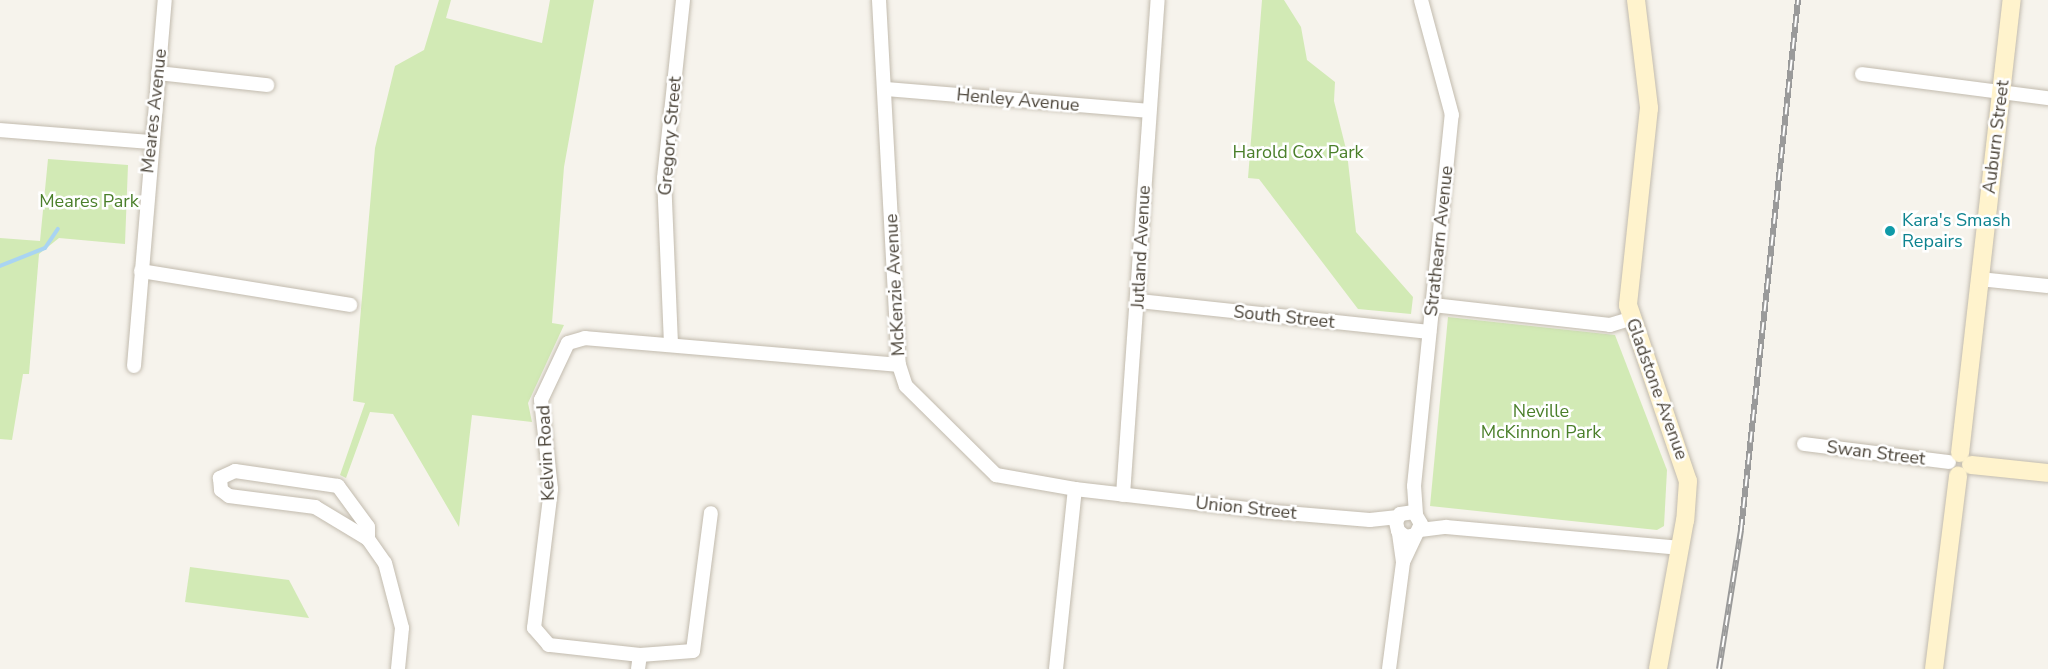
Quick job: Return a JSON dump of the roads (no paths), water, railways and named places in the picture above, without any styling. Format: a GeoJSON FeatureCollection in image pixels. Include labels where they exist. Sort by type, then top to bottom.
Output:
{"type":"FeatureCollection","features":[{"type":"Feature","properties":{"kind":"street","name":"Meares Avenue"},"geometry":{"type":"LineString","coordinates":[[134,366],[150,142],[165,0]]}},
{"type":"Feature","properties":{"kind":"street","name":"Gregory Street"},"geometry":{"type":"LineString","coordinates":[[670,344],[664,178],[683,0]]}},
{"type":"Feature","properties":{"kind":"street","name":"McKenzie Avenue"},"geometry":{"type":"LineString","coordinates":[[879,0],[887,89],[899,365],[906,386],[996,475],[1123,495]]}},
{"type":"Feature","properties":{"kind":"street","name":"Jutland Avenue"},"geometry":{"type":"LineString","coordinates":[[1123,495],[1139,301],[1149,111],[1158,0]]}},
{"type":"Feature","properties":{"kind":"street","name":"Strathearn Avenue"},"geometry":{"type":"LineString","coordinates":[[1409,524],[1452,115],[1421,0]]}},
{"type":"Feature","properties":{"kind":"street","name":"Gladstone Avenue"},"geometry":{"type":"LineString","coordinates":[[1636,0],[1649,108],[1629,288],[1630,319],[1687,470],[1688,491],[1681,548],[1658,669]]}},
{"type":"Feature","properties":{"kind":"street","name":"Auburn Street"},"geometry":{"type":"LineString","coordinates":[[1934,669],[2012,0]]}},
{"type":"Feature","properties":{"kind":"street"},"geometry":{"type":"LineString","coordinates":[[158,73],[267,85]]}},
{"type":"Feature","properties":{"kind":"street"},"geometry":{"type":"LineString","coordinates":[[1862,74],[2048,98]]}},
{"type":"Feature","properties":{"kind":"street","name":"Henley Avenue"},"geometry":{"type":"LineString","coordinates":[[887,89],[1149,111]]}},
{"type":"Feature","properties":{"kind":"street"},"geometry":{"type":"LineString","coordinates":[[0,130],[150,142]]}},
{"type":"Feature","properties":{"kind":"street"},"geometry":{"type":"LineString","coordinates":[[141,271],[350,305]]}},
{"type":"Feature","properties":{"kind":"street"},"geometry":{"type":"LineString","coordinates":[[1979,279],[2048,286]]}},
{"type":"Feature","properties":{"kind":"street","name":"South Street"},"geometry":{"type":"LineString","coordinates":[[1139,301],[1429,332]]}},
{"type":"Feature","properties":{"kind":"street"},"geometry":{"type":"LineString","coordinates":[[1433,305],[1610,325],[1630,319]]}},
{"type":"Feature","properties":{"kind":"street","name":"Kelvin Road"},"geometry":{"type":"LineString","coordinates":[[711,513],[693,651],[639,662],[549,645],[534,628],[551,489],[541,400],[568,343],[585,338],[899,365]]}},
{"type":"Feature","properties":{"kind":"street","name":"Swan Street"},"geometry":{"type":"LineString","coordinates":[[1804,444],[2048,473]]}},
{"type":"Feature","properties":{"kind":"street"},"geometry":{"type":"LineString","coordinates":[[368,539],[368,527],[338,486],[235,471],[220,478],[221,490],[229,496],[315,507],[368,539],[385,563],[402,627],[398,669]]}},
{"type":"Feature","properties":{"kind":"street"},"geometry":{"type":"LineString","coordinates":[[1056,669],[1076,489]]}},
{"type":"Feature","properties":{"kind":"street","name":"Union Street"},"geometry":{"type":"LineString","coordinates":[[1123,495],[1409,524],[1681,548]]}},
{"type":"Feature","properties":{"kind":"street"},"geometry":{"type":"LineString","coordinates":[[1389,669],[1409,524]]}},
{"type":"Feature","properties":{"kind":"waterway"},"geometry":{"type":"LineString","coordinates":[[0,266],[45,248],[58,229]]}},
{"type":"Feature","properties":{"kind":"railway"},"geometry":{"type":"LineString","coordinates":[[1719,669],[1741,530],[1798,0]]}},
{"type":"Feature","properties":{"kind":"place","name":"Kara's Smash Repairs"},"geometry":{"type":"Point","coordinates":[1890,231]}},
{"type":"Feature","properties":{"kind":"park label","name":"Harold Cox Park"},"geometry":{"type":"Point","coordinates":[1298,152]}},
{"type":"Feature","properties":{"kind":"park label","name":"Meares Park"},"geometry":{"type":"Point","coordinates":[89,201]}},
{"type":"Feature","properties":{"kind":"park label","name":"Neville McKinnon Park"},"geometry":{"type":"Point","coordinates":[1541,422]}}]}
